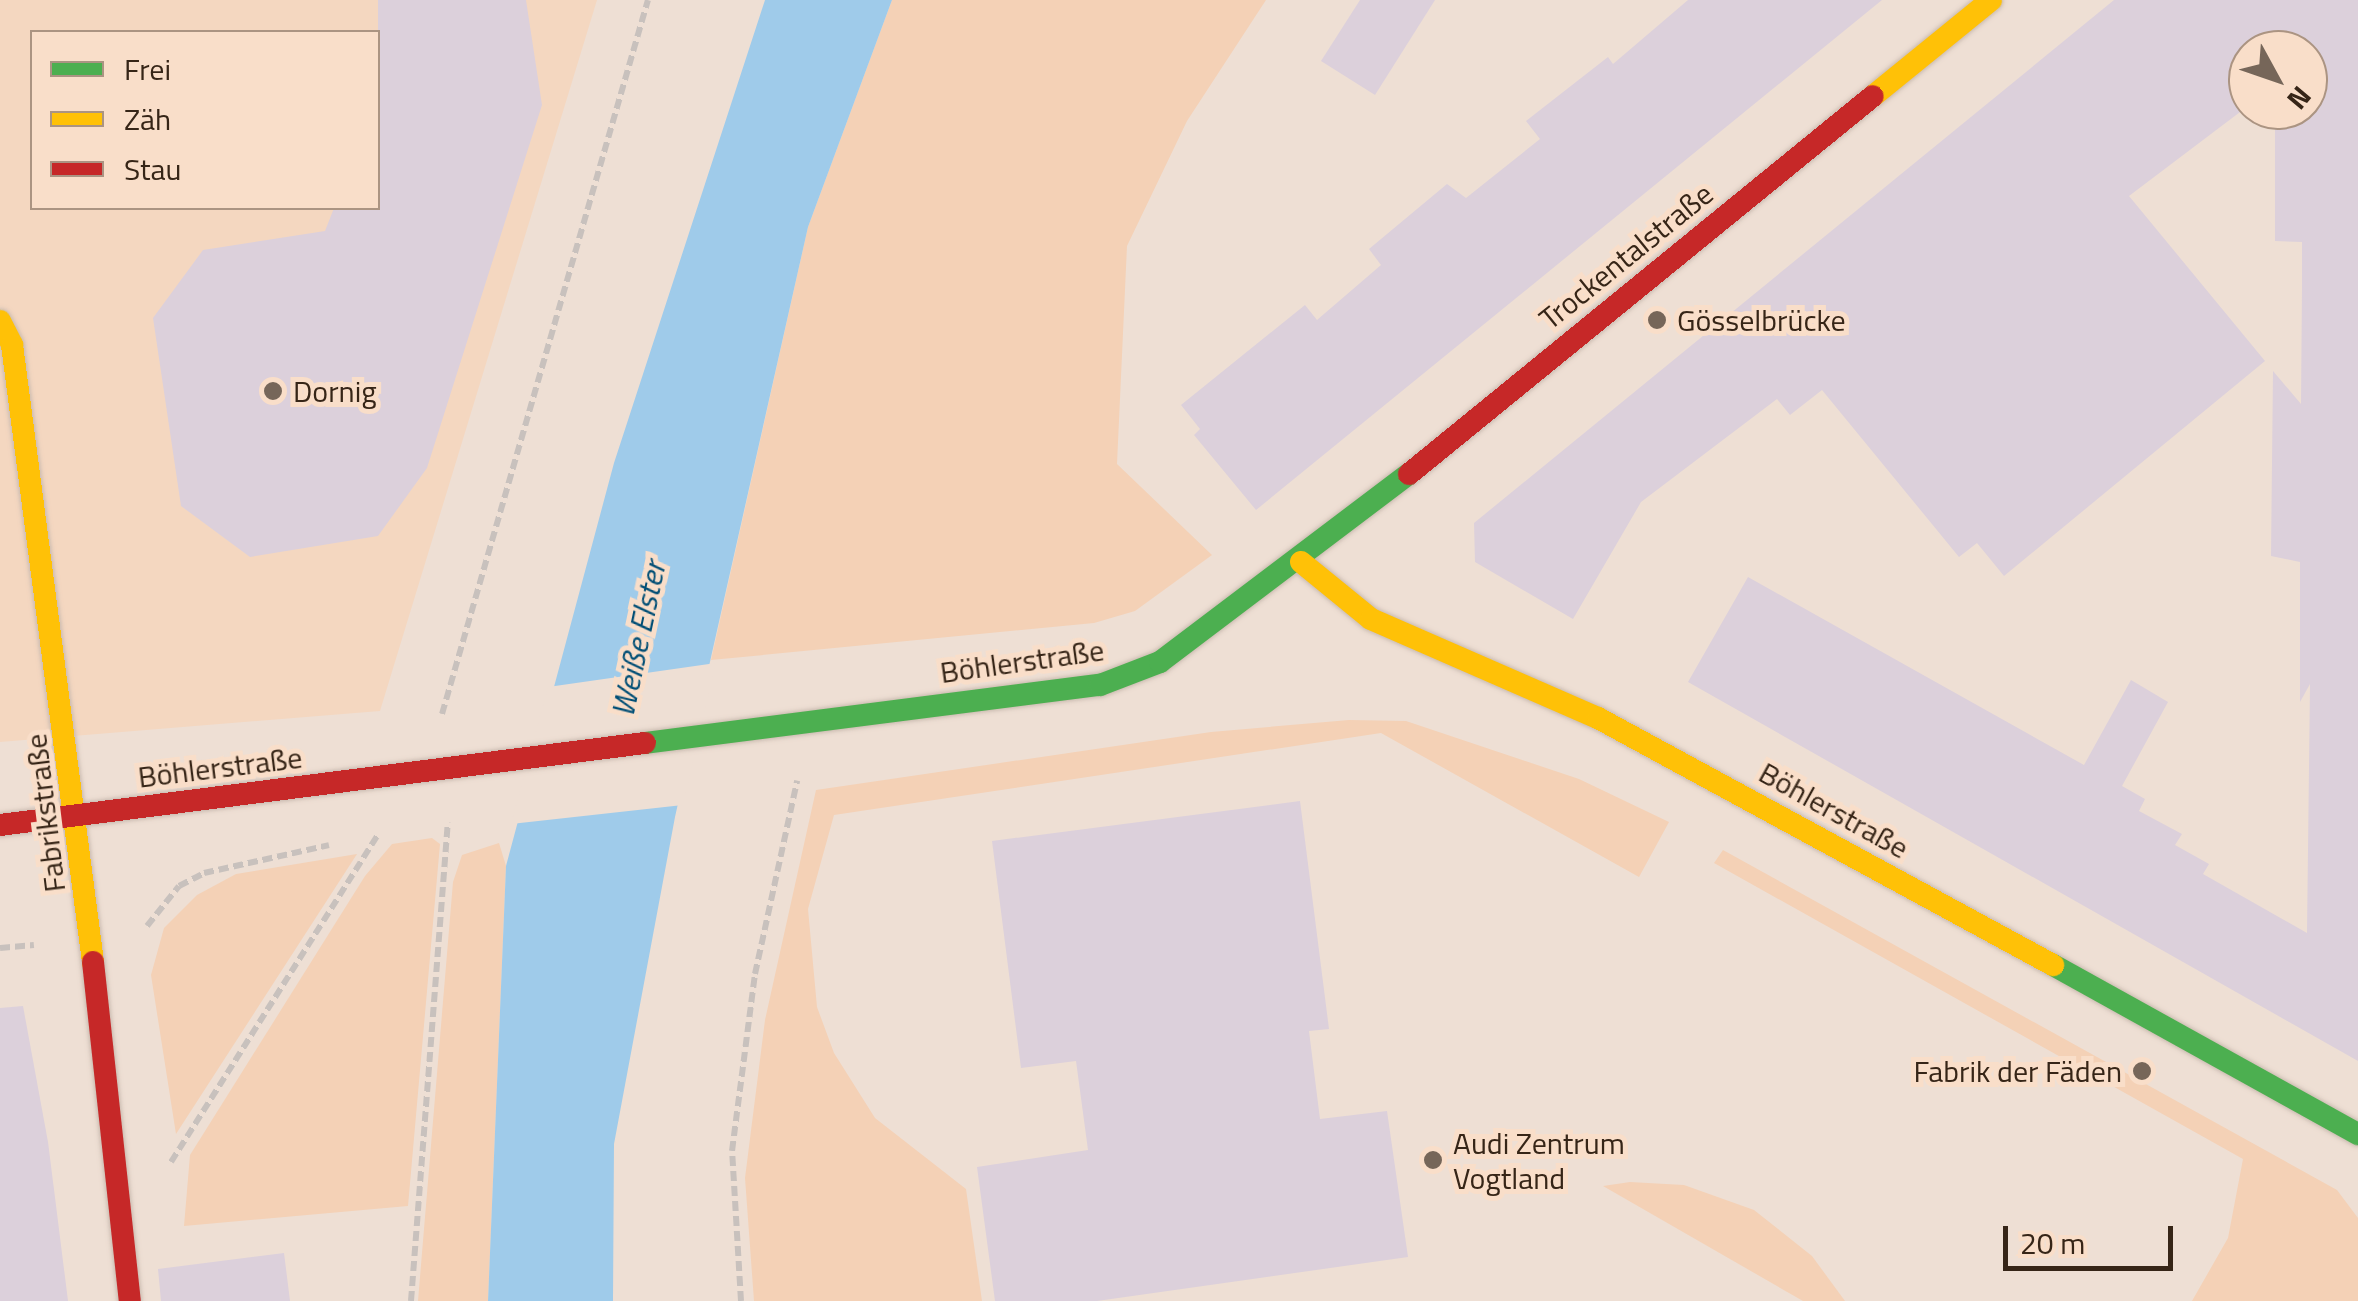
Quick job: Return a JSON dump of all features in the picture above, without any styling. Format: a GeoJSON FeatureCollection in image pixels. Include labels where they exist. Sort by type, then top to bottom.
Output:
{"type":"FeatureCollection","features":[{"type":"Feature","properties":{"kind":"main road","name":"Trockentalstraße"},"geometry":{"type":"LineString","coordinates":[[1301,562],[1991,0]]}},
{"type":"Feature","properties":{"kind":"main road","name":"Fabrikstraße"},"geometry":{"type":"LineString","coordinates":[[0,322],[12,344],[77,814],[130,1301]]}},
{"type":"Feature","properties":{"kind":"main road","name":"Böhlerstraße"},"geometry":{"type":"LineString","coordinates":[[0,825],[458,772],[775,722],[1100,685],[1212,631],[1301,562],[1371,619],[1648,744],[2358,1134]]}},
{"type":"Feature","properties":{"kind":"path"},"geometry":{"type":"LineString","coordinates":[[480,592],[648,0]]}},
{"type":"Feature","properties":{"kind":"path"},"geometry":{"type":"LineString","coordinates":[[741,1301],[732,1151],[755,974],[798,780]]}},
{"type":"Feature","properties":{"kind":"path"},"geometry":{"type":"LineString","coordinates":[[410,1301],[448,826],[431,828]]}},
{"type":"Feature","properties":{"kind":"path"},"geometry":{"type":"LineString","coordinates":[[360,839],[395,833]]}},
{"type":"Feature","properties":{"kind":"path"},"geometry":{"type":"LineString","coordinates":[[165,1172],[378,836]]}},
{"type":"Feature","properties":{"kind":"path"},"geometry":{"type":"LineString","coordinates":[[0,948],[141,933],[179,886],[204,872],[343,842]]}},
{"type":"Feature","properties":{"kind":"shaded area"},"geometry":{"type":"Polygon","coordinates":[[[0,0],[597,0],[380,711],[0,742],[0,0]]]}},
{"type":"Feature","properties":{"kind":"shaded area"},"geometry":{"type":"Polygon","coordinates":[[[892,0],[1266,0],[1187,121],[1127,246],[1117,464],[1212,555],[1135,611],[1094,623],[711,660],[808,227],[892,0]]]}},
{"type":"Feature","properties":{"kind":"shaded area"},"geometry":{"type":"Polygon","coordinates":[[[1349,720],[1406,721],[1579,779],[1669,822],[1639,877],[1381,733],[834,815],[808,909],[817,1007],[834,1053],[875,1118],[966,1189],[982,1301],[754,1301],[745,1178],[765,1020],[816,790],[1211,732],[1349,720]]]}},
{"type":"Feature","properties":{"kind":"shaded area"},"geometry":{"type":"Polygon","coordinates":[[[432,838],[440,844],[408,1206],[184,1226],[190,1155],[365,876],[392,844],[432,838]]]}},
{"type":"Feature","properties":{"kind":"shaded area"},"geometry":{"type":"Polygon","coordinates":[[[499,843],[506,866],[488,1301],[418,1301],[453,882],[462,855],[499,843]]]}},
{"type":"Feature","properties":{"kind":"shaded area"},"geometry":{"type":"Polygon","coordinates":[[[1723,850],[2337,1190],[2358,1218],[2358,1301],[2192,1301],[2228,1238],[2243,1159],[1714,863],[1723,850]]]}},
{"type":"Feature","properties":{"kind":"shaded area"},"geometry":{"type":"Polygon","coordinates":[[[357,854],[176,1134],[151,975],[164,928],[197,895],[236,874],[357,854]]]}},
{"type":"Feature","properties":{"kind":"shaded area"},"geometry":{"type":"Polygon","coordinates":[[[1630,1182],[1684,1185],[1754,1210],[1812,1256],[1845,1301],[1803,1301],[1603,1186],[1630,1182]]]}},
{"type":"Feature","properties":{"kind":"water","name":"Weiße Elster"},"geometry":{"type":"Polygon","coordinates":[[[765,0],[892,0],[808,227],[675,817],[614,1144],[613,1301],[488,1301],[506,866],[614,463],[765,0]]]}},
{"type":"Feature","properties":{"kind":"pier"},"geometry":{"type":"Polygon","coordinates":[[[716,663],[683,805],[511,824],[548,687],[716,663]]]}},
{"type":"Feature","properties":{"kind":"building"},"geometry":{"type":"Polygon","coordinates":[[[378,0],[526,0],[542,105],[427,468],[378,536],[250,557],[181,506],[153,318],[203,250],[325,231],[333,210],[380,210],[378,0]]]}},
{"type":"Feature","properties":{"kind":"building"},"geometry":{"type":"Polygon","coordinates":[[[1360,0],[1435,0],[1375,95],[1321,61],[1360,0]]]}},
{"type":"Feature","properties":{"kind":"building"},"geometry":{"type":"Polygon","coordinates":[[[1688,0],[1882,0],[1256,510],[1194,435],[1200,429],[1181,405],[1305,305],[1317,320],[1381,265],[1369,249],[1447,184],[1466,198],[1540,139],[1526,121],[1608,57],[1613,64],[1688,0]]]}},
{"type":"Feature","properties":{"kind":"building"},"geometry":{"type":"Polygon","coordinates":[[[2114,0],[2358,0],[2358,1061],[1688,682],[1748,577],[2084,765],[2131,680],[2168,702],[2122,786],[2145,799],[2139,811],[2182,834],[2175,845],[2209,864],[2203,874],[2307,933],[2310,684],[2300,702],[2300,562],[2271,556],[2273,371],[2301,404],[2302,242],[2275,241],[2275,130],[2328,130],[2328,30],[2228,30],[2228,121],[2129,196],[2265,361],[2004,576],[1977,543],[1959,557],[1822,390],[1790,415],[1777,399],[1641,502],[1573,619],[1475,562],[1474,523],[2114,0]]]}},
{"type":"Feature","properties":{"kind":"building"},"geometry":{"type":"Polygon","coordinates":[[[1300,801],[1329,1029],[1309,1031],[1320,1119],[1387,1111],[1408,1257],[1097,1301],[995,1301],[977,1167],[1088,1150],[1076,1061],[1021,1068],[992,841],[1300,801]]]}},
{"type":"Feature","properties":{"kind":"building"},"geometry":{"type":"Polygon","coordinates":[[[23,1006],[48,1142],[68,1301],[0,1301],[0,1008],[23,1006]]]}},
{"type":"Feature","properties":{"kind":"building"},"geometry":{"type":"Polygon","coordinates":[[[284,1253],[290,1301],[161,1301],[158,1269],[284,1253]]]}},
{"type":"Feature","properties":{"kind":"traffic: fast"},"geometry":{"type":"LineString","coordinates":[[645,743],[1100,685],[1160,662],[1409,474]]}},
{"type":"Feature","properties":{"kind":"traffic: fast"},"geometry":{"type":"LineString","coordinates":[[2053,965],[2358,1134]]}},
{"type":"Feature","properties":{"kind":"traffic: slow"},"geometry":{"type":"LineString","coordinates":[[1873,96],[1991,0]]}},
{"type":"Feature","properties":{"kind":"traffic: slow"},"geometry":{"type":"LineString","coordinates":[[0,321],[12,345],[93,962]]}},
{"type":"Feature","properties":{"kind":"traffic: slow"},"geometry":{"type":"LineString","coordinates":[[1301,562],[1371,619],[1598,718],[2053,965]]}},
{"type":"Feature","properties":{"kind":"traffic: jam"},"geometry":{"type":"LineString","coordinates":[[1409,474],[1873,96]]}},
{"type":"Feature","properties":{"kind":"traffic: jam"},"geometry":{"type":"LineString","coordinates":[[0,825],[645,743]]}},
{"type":"Feature","properties":{"kind":"traffic: jam"},"geometry":{"type":"LineString","coordinates":[[93,962],[130,1301]]}},
{"type":"Feature","properties":{"kind":"place","name":"Gösselbrücke"},"geometry":{"type":"Point","coordinates":[1657,320]}},
{"type":"Feature","properties":{"kind":"place","name":"Dornig"},"geometry":{"type":"Point","coordinates":[273,391]}},
{"type":"Feature","properties":{"kind":"place","name":"Fabrik der Fäden"},"geometry":{"type":"Point","coordinates":[2142,1071]}},
{"type":"Feature","properties":{"kind":"place","name":"Audi Zentrum Vogtland"},"geometry":{"type":"Point","coordinates":[1433,1160]}}]}
